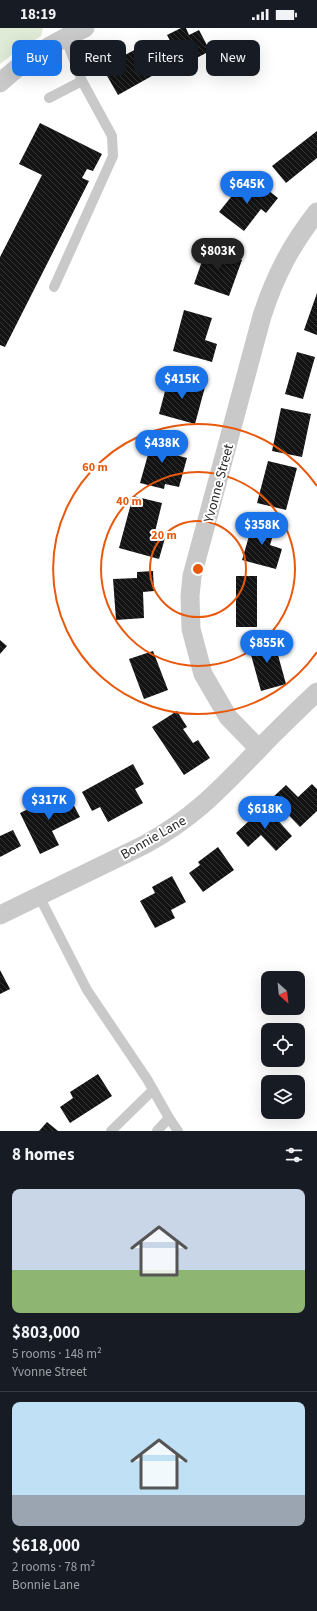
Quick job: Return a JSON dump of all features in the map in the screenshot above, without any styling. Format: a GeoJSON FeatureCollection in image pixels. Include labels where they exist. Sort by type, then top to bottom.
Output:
{"type":"FeatureCollection","features":[{"type":"Feature","properties":{"kind":"street"},"geometry":{"type":"LineString","coordinates":[[0,83],[19,66],[63,32],[85,28]]}},
{"type":"Feature","properties":{"kind":"street","name":"Yvonne Street"},"geometry":{"type":"LineString","coordinates":[[259,749],[228,717],[203,674],[191,629],[191,590],[197,558],[262,316],[272,287],[285,257],[314,223]]}},
{"type":"Feature","properties":{"kind":"street","name":"Bonnie Lane"},"geometry":{"type":"LineString","coordinates":[[0,916],[167,832],[191,815],[218,792],[317,692]]}},
{"type":"Feature","properties":{"kind":"lane"},"geometry":{"type":"LineString","coordinates":[[54,287],[114,156],[112,136],[82,81],[63,32]]}},
{"type":"Feature","properties":{"kind":"lane"},"geometry":{"type":"LineString","coordinates":[[49,98],[82,81]]}},
{"type":"Feature","properties":{"kind":"lane"},"geometry":{"type":"LineString","coordinates":[[39,896],[87,990],[153,1090],[178,1131]]}},
{"type":"Feature","properties":{"kind":"lane"},"geometry":{"type":"LineString","coordinates":[[111,1131],[153,1090]]}},
{"type":"Feature","properties":{"kind":"lane"},"geometry":{"type":"LineString","coordinates":[[157,1131],[169,1118]]}},
{"type":"Feature","properties":{"kind":"green space"},"geometry":{"type":"Polygon","coordinates":[[[0,28],[43,28],[41,36],[35,40],[12,40],[12,55],[0,64],[0,28]]]}},
{"type":"Feature","properties":{"kind":"building"},"geometry":{"type":"Polygon","coordinates":[[[181,28],[186,28],[189,35],[199,30],[206,43],[206,53],[198,57],[198,40],[170,40],[167,35],[181,28]]]}},
{"type":"Feature","properties":{"kind":"building"},"geometry":{"type":"Polygon","coordinates":[[[134,50],[134,76],[152,76],[118,95],[107,76],[126,76],[126,54],[134,50]]]}},
{"type":"Feature","properties":{"kind":"building"},"geometry":{"type":"Polygon","coordinates":[[[40,123],[102,154],[93,171],[87,169],[82,178],[89,181],[5,347],[0,345],[0,257],[42,175],[19,164],[40,123]]]}},
{"type":"Feature","properties":{"kind":"building"},"geometry":{"type":"Polygon","coordinates":[[[317,131],[317,158],[286,183],[272,166],[317,131]]]}},
{"type":"Feature","properties":{"kind":"building"},"geometry":{"type":"Polygon","coordinates":[[[243,182],[259,194],[264,187],[278,198],[266,213],[261,209],[244,231],[219,212],[243,182]]]}},
{"type":"Feature","properties":{"kind":"building"},"geometry":{"type":"Polygon","coordinates":[[[207,247],[242,260],[229,296],[194,284],[207,247]]]}},
{"type":"Feature","properties":{"kind":"building"},"geometry":{"type":"Polygon","coordinates":[[[317,293],[317,335],[304,330],[317,293]]]}},
{"type":"Feature","properties":{"kind":"building"},"geometry":{"type":"Polygon","coordinates":[[[184,310],[212,318],[205,340],[217,344],[212,362],[173,351],[184,310]]]}},
{"type":"Feature","properties":{"kind":"building"},"geometry":{"type":"Polygon","coordinates":[[[297,352],[315,357],[303,399],[285,394],[297,352]]]}},
{"type":"Feature","properties":{"kind":"building"},"geometry":{"type":"Polygon","coordinates":[[[169,376],[205,387],[195,424],[159,414],[169,376]]]}},
{"type":"Feature","properties":{"kind":"building"},"geometry":{"type":"Polygon","coordinates":[[[281,408],[311,414],[302,457],[272,451],[281,408]]]}},
{"type":"Feature","properties":{"kind":"building"},"geometry":{"type":"Polygon","coordinates":[[[148,436],[175,443],[172,454],[187,458],[179,487],[165,484],[164,489],[140,483],[149,451],[144,450],[148,436]]]}},
{"type":"Feature","properties":{"kind":"building"},"geometry":{"type":"Polygon","coordinates":[[[268,461],[297,468],[286,510],[257,503],[268,461]]]}},
{"type":"Feature","properties":{"kind":"building"},"geometry":{"type":"Polygon","coordinates":[[[133,496],[162,503],[154,536],[165,538],[159,559],[119,548],[133,496]]]}},
{"type":"Feature","properties":{"kind":"building"},"geometry":{"type":"Polygon","coordinates":[[[254,519],[276,526],[270,545],[282,549],[276,569],[242,560],[254,519]]]}},
{"type":"Feature","properties":{"kind":"building"},"geometry":{"type":"Polygon","coordinates":[[[153,571],[154,591],[143,592],[144,618],[116,620],[113,579],[137,578],[137,572],[153,571]]]}},
{"type":"Feature","properties":{"kind":"building"},"geometry":{"type":"Polygon","coordinates":[[[236,576],[257,576],[257,627],[236,627],[236,576]]]}},
{"type":"Feature","properties":{"kind":"building"},"geometry":{"type":"Polygon","coordinates":[[[273,637],[286,684],[261,691],[248,644],[273,637]]]}},
{"type":"Feature","properties":{"kind":"building"},"geometry":{"type":"Polygon","coordinates":[[[0,640],[7,646],[0,654],[0,640]]]}},
{"type":"Feature","properties":{"kind":"building"},"geometry":{"type":"Polygon","coordinates":[[[153,651],[168,690],[144,699],[129,659],[153,651]]]}},
{"type":"Feature","properties":{"kind":"building"},"geometry":{"type":"Polygon","coordinates":[[[177,711],[187,727],[183,729],[193,743],[198,740],[210,758],[184,775],[152,727],[177,711]]]}},
{"type":"Feature","properties":{"kind":"building"},"geometry":{"type":"Polygon","coordinates":[[[133,764],[144,784],[135,789],[143,803],[108,822],[100,807],[92,811],[82,792],[133,764]]]}},
{"type":"Feature","properties":{"kind":"building"},"geometry":{"type":"Polygon","coordinates":[[[312,784],[317,789],[317,811],[300,827],[272,798],[286,785],[298,797],[312,784]]]}},
{"type":"Feature","properties":{"kind":"building"},"geometry":{"type":"Polygon","coordinates":[[[61,793],[65,803],[71,800],[80,817],[52,831],[59,845],[40,854],[20,813],[61,793]]]}},
{"type":"Feature","properties":{"kind":"building"},"geometry":{"type":"Polygon","coordinates":[[[265,806],[292,836],[276,851],[261,835],[248,847],[236,833],[265,806]]]}},
{"type":"Feature","properties":{"kind":"building"},"geometry":{"type":"Polygon","coordinates":[[[13,830],[21,846],[0,857],[0,836],[13,830]]]}},
{"type":"Feature","properties":{"kind":"building"},"geometry":{"type":"Polygon","coordinates":[[[218,847],[234,870],[203,892],[189,873],[200,865],[198,862],[218,847]]]}},
{"type":"Feature","properties":{"kind":"building"},"geometry":{"type":"Polygon","coordinates":[[[172,876],[186,902],[171,910],[175,918],[155,928],[140,901],[155,893],[152,887],[172,876]]]}},
{"type":"Feature","properties":{"kind":"building"},"geometry":{"type":"Polygon","coordinates":[[[0,970],[10,989],[0,994],[0,970]]]}},
{"type":"Feature","properties":{"kind":"building"},"geometry":{"type":"Polygon","coordinates":[[[98,1074],[112,1096],[70,1123],[60,1107],[73,1098],[70,1092],[98,1074]]]}},
{"type":"Feature","properties":{"kind":"building"},"geometry":{"type":"Polygon","coordinates":[[[47,1122],[58,1131],[39,1131],[47,1122]]]}}]}
